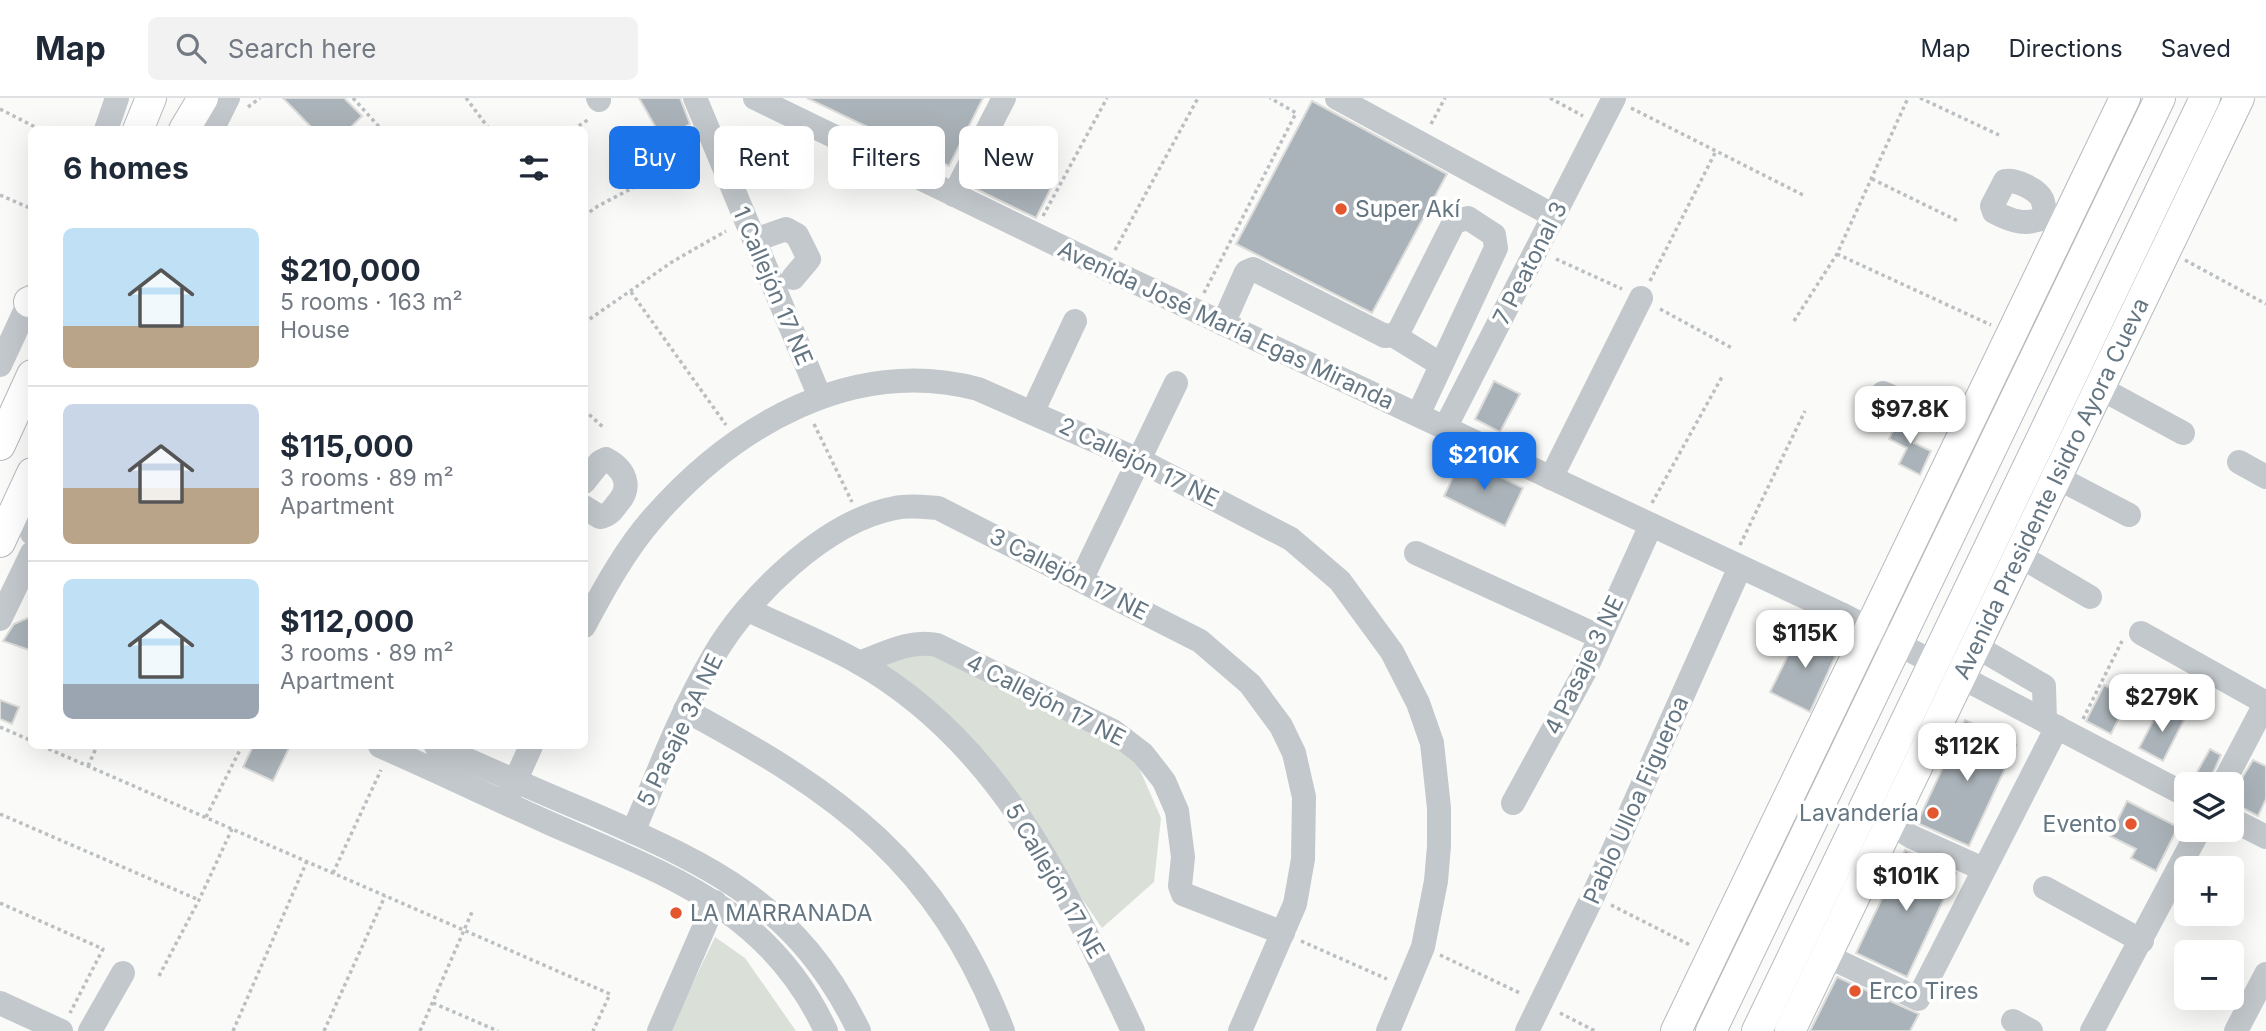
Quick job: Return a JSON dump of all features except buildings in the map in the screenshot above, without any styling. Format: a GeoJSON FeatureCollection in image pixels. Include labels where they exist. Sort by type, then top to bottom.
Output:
{"type":"FeatureCollection","features":[{"type":"Feature","properties":{"kind":"main road"},"geometry":{"type":"LineString","coordinates":[[140,126],[151,98]]}},
{"type":"Feature","properties":{"kind":"main road"},"geometry":{"type":"LineString","coordinates":[[186,126],[203,98]]}},
{"type":"Feature","properties":{"kind":"main road"},"geometry":{"type":"LineString","coordinates":[[1676,1031],[2012,335],[2054,221],[2125,98]]}},
{"type":"Feature","properties":{"kind":"main road"},"geometry":{"type":"LineString","coordinates":[[1711,1031],[2160,98]]}},
{"type":"Feature","properties":{"kind":"main road","name":"Avenida Presidente Isidro Ayora Cueva"},"geometry":{"type":"LineString","coordinates":[[1757,1031],[2205,98]]}},
{"type":"Feature","properties":{"kind":"main road","name":"Avenida Presidente Isidro Ayora Cueva"},"geometry":{"type":"LineString","coordinates":[[1790,1031],[2239,98]]}},
{"type":"Feature","properties":{"kind":"main road"},"geometry":{"type":"LineString","coordinates":[[0,445],[28,384]]}},
{"type":"Feature","properties":{"kind":"main road"},"geometry":{"type":"LineString","coordinates":[[0,542],[28,481]]}},
{"type":"Feature","properties":{"kind":"street"},"geometry":{"type":"LineString","coordinates":[[107,126],[117,98]]}},
{"type":"Feature","properties":{"kind":"street"},"geometry":{"type":"LineString","coordinates":[[214,126],[228,98]]}},
{"type":"Feature","properties":{"kind":"street","name":"1 Callejón 17 NE"},"geometry":{"type":"LineString","coordinates":[[695,98],[714,144]]}},
{"type":"Feature","properties":{"kind":"street","name":"Avenida José María Egas Miranda"},"geometry":{"type":"LineString","coordinates":[[755,98],[1195,311],[1871,629],[2174,789]]}},
{"type":"Feature","properties":{"kind":"street"},"geometry":{"type":"LineString","coordinates":[[954,195],[1004,98]]}},
{"type":"Feature","properties":{"kind":"street"},"geometry":{"type":"LineString","coordinates":[[1337,98],[1554,216]]}},
{"type":"Feature","properties":{"kind":"street","name":"7 Peatonal 3"},"geometry":{"type":"LineString","coordinates":[[1444,428],[1614,99]]}},
{"type":"Feature","properties":{"kind":"street","name":"1 Callejón 17 NE"},"geometry":{"type":"LineString","coordinates":[[733,189],[811,399]]}},
{"type":"Feature","properties":{"kind":"street"},"geometry":{"type":"LineString","coordinates":[[1223,324],[1246,272],[1253,269],[1385,336],[1393,335],[1399,331],[1454,222],[1468,218],[1494,235],[1496,248],[1418,415]]}},
{"type":"Feature","properties":{"kind":"street"},"geometry":{"type":"LineString","coordinates":[[750,230],[786,229],[797,235],[809,259],[793,278]]}},
{"type":"Feature","properties":{"kind":"street"},"geometry":{"type":"LineString","coordinates":[[1551,478],[1641,298]]}},
{"type":"Feature","properties":{"kind":"street"},"geometry":{"type":"LineString","coordinates":[[0,365],[28,306]]}},
{"type":"Feature","properties":{"kind":"street"},"geometry":{"type":"LineString","coordinates":[[1033,411],[1075,321]]}},
{"type":"Feature","properties":{"kind":"street"},"geometry":{"type":"LineString","coordinates":[[1393,335],[1440,364]]}},
{"type":"Feature","properties":{"kind":"street","name":"2 Callejón 17 NE"},"geometry":{"type":"LineString","coordinates":[[588,619],[609,581],[653,517],[737,442],[811,399],[865,384],[903,380],[959,384],[1033,411],[1141,461],[1291,539],[1327,568],[1351,594],[1402,669],[1432,743],[1439,808],[1439,846],[1436,881],[1423,947],[1388,1031]]}},
{"type":"Feature","properties":{"kind":"street"},"geometry":{"type":"LineString","coordinates":[[1081,580],[1141,461],[1176,383]]}},
{"type":"Feature","properties":{"kind":"street"},"geometry":{"type":"LineString","coordinates":[[2101,388],[2183,433]]}},
{"type":"Feature","properties":{"kind":"street"},"geometry":{"type":"LineString","coordinates":[[1884,393],[1968,428]]}},
{"type":"Feature","properties":{"kind":"street"},"geometry":{"type":"LineString","coordinates":[[2239,462],[2266,477]]}},
{"type":"Feature","properties":{"kind":"street"},"geometry":{"type":"LineString","coordinates":[[2058,478],[2129,515]]}},
{"type":"Feature","properties":{"kind":"street"},"geometry":{"type":"LineString","coordinates":[[588,480],[653,517]]}},
{"type":"Feature","properties":{"kind":"street"},"geometry":{"type":"LineString","coordinates":[[588,509],[604,517],[622,499]]}},
{"type":"Feature","properties":{"kind":"street"},"geometry":{"type":"LineString","coordinates":[[19,502],[28,523]]}},
{"type":"Feature","properties":{"kind":"street","name":"5 Pasaje 3A NE"},"geometry":{"type":"LineString","coordinates":[[633,832],[685,710],[714,654],[748,610],[794,564],[860,519],[897,507],[938,508]]}},
{"type":"Feature","properties":{"kind":"street","name":"3 Callejón 17 NE"},"geometry":{"type":"LineString","coordinates":[[938,508],[1200,640],[1262,698],[1294,753],[1304,797],[1306,838],[1300,881],[1283,933],[1240,1031]]}},
{"type":"Feature","properties":{"kind":"street","name":"4 Pasaje 3 NE"},"geometry":{"type":"LineString","coordinates":[[1513,803],[1585,671],[1647,523]]}},
{"type":"Feature","properties":{"kind":"street"},"geometry":{"type":"LineString","coordinates":[[1416,553],[1600,637]]}},
{"type":"Feature","properties":{"kind":"street"},"geometry":{"type":"LineString","coordinates":[[2020,556],[2090,597]]}},
{"type":"Feature","properties":{"kind":"street"},"geometry":{"type":"LineString","coordinates":[[10,604],[28,562]]}},
{"type":"Feature","properties":{"kind":"street","name":"Pablo Ulloa Figueroa"},"geometry":{"type":"LineString","coordinates":[[1527,1031],[1593,896],[1736,565]]}},
{"type":"Feature","properties":{"kind":"street","name":"5 Callejón 17 NE"},"geometry":{"type":"LineString","coordinates":[[748,610],[859,663],[954,734],[1016,809],[1098,953],[1132,1031]]}},
{"type":"Feature","properties":{"kind":"street"},"geometry":{"type":"LineString","coordinates":[[2132,636],[2266,702],[2229,772]]}},
{"type":"Feature","properties":{"kind":"street","name":"4 Callejón 17 NE"},"geometry":{"type":"LineString","coordinates":[[859,663],[912,644],[937,645],[1121,736],[1149,760],[1174,802],[1182,845],[1182,894],[1283,933]]}},
{"type":"Feature","properties":{"kind":"street"},"geometry":{"type":"LineString","coordinates":[[1827,956],[1918,999],[1983,869],[2059,728],[2043,686],[1977,647]]}},
{"type":"Feature","properties":{"kind":"street"},"geometry":{"type":"LineString","coordinates":[[685,710],[794,771],[831,797],[881,839],[944,915],[989,995],[1003,1031]]}},
{"type":"Feature","properties":{"kind":"street"},"geometry":{"type":"LineString","coordinates":[[388,749],[633,832],[709,867],[758,901],[807,948],[826,972],[859,1031]]}},
{"type":"Feature","properties":{"kind":"street"},"geometry":{"type":"LineString","coordinates":[[441,749],[510,792],[544,830],[666,874],[715,902],[749,929],[773,954],[800,986],[827,1031]]}},
{"type":"Feature","properties":{"kind":"street"},"geometry":{"type":"LineString","coordinates":[[510,792],[530,749]]}},
{"type":"Feature","properties":{"kind":"street"},"geometry":{"type":"LineString","coordinates":[[1891,824],[1912,837],[1983,869]]}},
{"type":"Feature","properties":{"kind":"street"},"geometry":{"type":"LineString","coordinates":[[2244,826],[2266,837]]}},
{"type":"Feature","properties":{"kind":"street"},"geometry":{"type":"LineString","coordinates":[[2092,1031],[2193,842]]}},
{"type":"Feature","properties":{"kind":"street"},"geometry":{"type":"LineString","coordinates":[[2045,888],[2142,941]]}},
{"type":"Feature","properties":{"kind":"street"},"geometry":{"type":"LineString","coordinates":[[659,1031],[715,902]]}},
{"type":"Feature","properties":{"kind":"street"},"geometry":{"type":"LineString","coordinates":[[90,1031],[123,973]]}},
{"type":"Feature","properties":{"kind":"street"},"geometry":{"type":"LineString","coordinates":[[2235,1031],[2264,983]]}},
{"type":"Feature","properties":{"kind":"street"},"geometry":{"type":"LineString","coordinates":[[0,1003],[64,1025]]}},
{"type":"Feature","properties":{"kind":"path"},"geometry":{"type":"LineString","coordinates":[[353,98],[378,126]]}},
{"type":"Feature","properties":{"kind":"path"},"geometry":{"type":"LineString","coordinates":[[466,98],[487,126]]}},
{"type":"Feature","properties":{"kind":"path"},"geometry":{"type":"LineString","coordinates":[[1034,234],[1107,98]]}},
{"type":"Feature","properties":{"kind":"path"},"geometry":{"type":"LineString","coordinates":[[1105,268],[1198,98]]}},
{"type":"Feature","properties":{"kind":"path"},"geometry":{"type":"LineString","coordinates":[[1195,311],[1296,113],[1270,98]]}},
{"type":"Feature","properties":{"kind":"path"},"geometry":{"type":"LineString","coordinates":[[1420,144],[1444,98]]}},
{"type":"Feature","properties":{"kind":"path"},"geometry":{"type":"LineString","coordinates":[[1550,98],[1600,126]]}},
{"type":"Feature","properties":{"kind":"path"},"geometry":{"type":"LineString","coordinates":[[1794,321],[1837,254],[1908,98]]}},
{"type":"Feature","properties":{"kind":"path"},"geometry":{"type":"LineString","coordinates":[[1920,98],[1999,135]]}},
{"type":"Feature","properties":{"kind":"path"},"geometry":{"type":"LineString","coordinates":[[1614,99],[1803,195]]}},
{"type":"Feature","properties":{"kind":"path"},"geometry":{"type":"LineString","coordinates":[[0,109],[33,126]]}},
{"type":"Feature","properties":{"kind":"path"},"geometry":{"type":"LineString","coordinates":[[588,213],[598,205],[714,147]]}},
{"type":"Feature","properties":{"kind":"path"},"geometry":{"type":"LineString","coordinates":[[1641,298],[1716,151]]}},
{"type":"Feature","properties":{"kind":"path"},"geometry":{"type":"LineString","coordinates":[[1872,179],[1958,221]]}},
{"type":"Feature","properties":{"kind":"path"},"geometry":{"type":"LineString","coordinates":[[0,195],[28,207]]}},
{"type":"Feature","properties":{"kind":"path"},"geometry":{"type":"LineString","coordinates":[[588,320],[672,262],[750,230]]}},
{"type":"Feature","properties":{"kind":"path"},"geometry":{"type":"LineString","coordinates":[[2166,250],[2266,304]]}},
{"type":"Feature","properties":{"kind":"path"},"geometry":{"type":"LineString","coordinates":[[1837,254],[2012,335]]}},
{"type":"Feature","properties":{"kind":"path"},"geometry":{"type":"LineString","coordinates":[[631,291],[737,442]]}},
{"type":"Feature","properties":{"kind":"path"},"geometry":{"type":"LineString","coordinates":[[1647,523],[1723,375]]}},
{"type":"Feature","properties":{"kind":"path"},"geometry":{"type":"LineString","coordinates":[[811,399],[860,519]]}},
{"type":"Feature","properties":{"kind":"path"},"geometry":{"type":"LineString","coordinates":[[1736,565],[1805,411]]}},
{"type":"Feature","properties":{"kind":"path"},"geometry":{"type":"LineString","coordinates":[[588,414],[603,427]]}},
{"type":"Feature","properties":{"kind":"path"},"geometry":{"type":"LineString","coordinates":[[2059,728],[2132,636]]}},
{"type":"Feature","properties":{"kind":"path"},"geometry":{"type":"LineString","coordinates":[[0,727],[28,739]]}},
{"type":"Feature","properties":{"kind":"path"},"geometry":{"type":"LineString","coordinates":[[49,749],[610,994],[593,1031]]}},
{"type":"Feature","properties":{"kind":"path"},"geometry":{"type":"LineString","coordinates":[[88,766],[96,749]]}},
{"type":"Feature","properties":{"kind":"path"},"geometry":{"type":"LineString","coordinates":[[206,817],[240,749]]}},
{"type":"Feature","properties":{"kind":"path"},"geometry":{"type":"LineString","coordinates":[[333,873],[385,749]]}},
{"type":"Feature","properties":{"kind":"path"},"geometry":{"type":"LineString","coordinates":[[0,814],[199,901]]}},
{"type":"Feature","properties":{"kind":"path"},"geometry":{"type":"LineString","coordinates":[[159,976],[199,901],[232,829]]}},
{"type":"Feature","properties":{"kind":"path"},"geometry":{"type":"LineString","coordinates":[[233,1031],[307,861]]}},
{"type":"Feature","properties":{"kind":"path"},"geometry":{"type":"LineString","coordinates":[[324,1031],[385,896]]}},
{"type":"Feature","properties":{"kind":"path"},"geometry":{"type":"LineString","coordinates":[[1593,896],[1712,957]]}},
{"type":"Feature","properties":{"kind":"path"},"geometry":{"type":"LineString","coordinates":[[0,903],[103,949],[64,1025]]}},
{"type":"Feature","properties":{"kind":"path"},"geometry":{"type":"LineString","coordinates":[[420,1031],[472,912]]}},
{"type":"Feature","properties":{"kind":"path"},"geometry":{"type":"LineString","coordinates":[[1283,933],[1406,988]]}},
{"type":"Feature","properties":{"kind":"path"},"geometry":{"type":"LineString","coordinates":[[1423,947],[1595,1031]]}},
{"type":"Feature","properties":{"kind":"path"},"geometry":{"type":"LineString","coordinates":[[433,1003],[498,1031]]}},
{"type":"Feature","properties":{"kind":"shaded area"},"geometry":{"type":"Polygon","coordinates":[[[905,650],[939,657],[1122,744],[1136,761],[1161,818],[1154,882],[1102,928],[1020,808],[870,669],[905,650]]]}},
{"type":"Feature","properties":{"kind":"shaded area"},"geometry":{"type":"Polygon","coordinates":[[[715,937],[745,958],[796,1031],[670,1031],[715,937]]]}},
{"type":"Feature","properties":{"kind":"place","name":"Super Akí"},"geometry":{"type":"Point","coordinates":[1341,209]}},
{"type":"Feature","properties":{"kind":"place","name":"Lavandería"},"geometry":{"type":"Point","coordinates":[1933,813]}},
{"type":"Feature","properties":{"kind":"place","name":"Evento"},"geometry":{"type":"Point","coordinates":[2131,824]}},
{"type":"Feature","properties":{"kind":"place","name":"LA MARRANADA"},"geometry":{"type":"Point","coordinates":[676,913]}},
{"type":"Feature","properties":{"kind":"place","name":"Erco Tires"},"geometry":{"type":"Point","coordinates":[1855,991]}}]}
